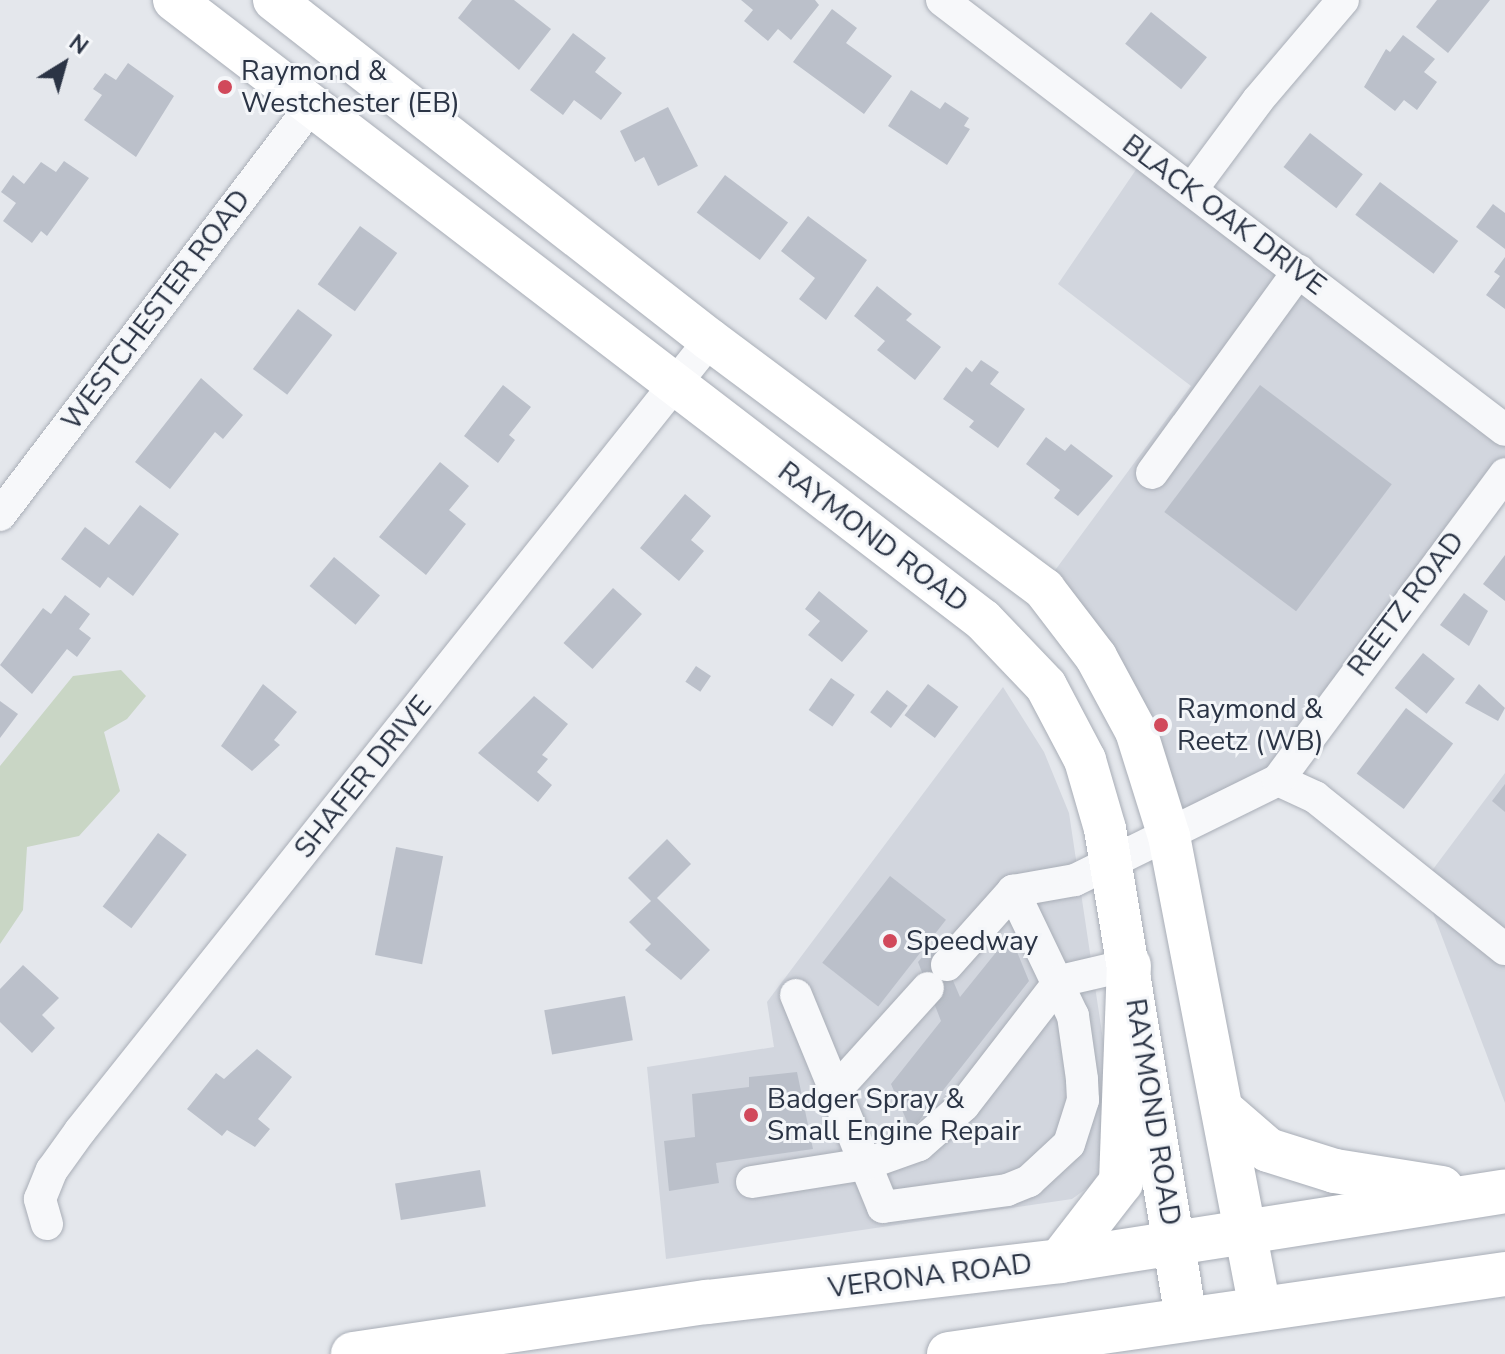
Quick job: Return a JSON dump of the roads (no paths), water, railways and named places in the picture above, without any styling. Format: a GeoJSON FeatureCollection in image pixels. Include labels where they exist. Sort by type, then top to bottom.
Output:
{"type":"FeatureCollection","features":[{"type":"Feature","properties":{"kind":"highway"},"geometry":{"type":"LineString","coordinates":[[1060,1261],[1121,1182],[1129,965]]}},
{"type":"Feature","properties":{"kind":"highway"},"geometry":{"type":"LineString","coordinates":[[1224,1112],[1244,1133],[1282,1154],[1335,1171],[1490,1193]]}},
{"type":"Feature","properties":{"kind":"highway","name":"VERONA ROAD"},"geometry":{"type":"LineString","coordinates":[[353,1354],[707,1302],[1060,1261],[1490,1193]]}},
{"type":"Feature","properties":{"kind":"highway"},"geometry":{"type":"LineString","coordinates":[[949,1354],[1505,1274]]}},
{"type":"Feature","properties":{"kind":"main road","name":"RAYMOND ROAD"},"geometry":{"type":"LineString","coordinates":[[174,0],[983,620],[1019,654],[1070,726],[1097,794],[1112,862],[1186,1319]]}},
{"type":"Feature","properties":{"kind":"main road"},"geometry":{"type":"LineString","coordinates":[[274,0],[710,340],[1044,589],[1116,691],[1136,731],[1169,836],[1260,1309]]}},
{"type":"Feature","properties":{"kind":"street","name":"BLACK OAK DRIVE"},"geometry":{"type":"LineString","coordinates":[[942,0],[1505,430]]}},
{"type":"Feature","properties":{"kind":"street"},"geometry":{"type":"LineString","coordinates":[[1192,189],[1258,100],[1343,0]]}},
{"type":"Feature","properties":{"kind":"street","name":"WESTCHESTER ROAD"},"geometry":{"type":"LineString","coordinates":[[0,515],[312,105]]}},
{"type":"Feature","properties":{"kind":"street"},"geometry":{"type":"LineString","coordinates":[[1152,473],[1299,271]]}},
{"type":"Feature","properties":{"kind":"street","name":"SHAFER DRIVE"},"geometry":{"type":"LineString","coordinates":[[47,1224],[40,1199],[52,1170],[80,1131],[710,340]]}},
{"type":"Feature","properties":{"kind":"street","name":"REETZ ROAD"},"geometry":{"type":"LineString","coordinates":[[1013,891],[1075,880],[1278,780],[1505,474]]}},
{"type":"Feature","properties":{"kind":"street"},"geometry":{"type":"LineString","coordinates":[[1278,780],[1315,797],[1505,949]]}},
{"type":"Feature","properties":{"kind":"street"},"geometry":{"type":"LineString","coordinates":[[796,995],[834,1092],[883,1207],[1007,1190],[1052,1164],[1069,1144],[1083,1100],[1073,1016],[1060,981],[1013,891],[834,1092]]}},
{"type":"Feature","properties":{"kind":"street"},"geometry":{"type":"LineString","coordinates":[[752,1182],[866,1164],[919,1145],[964,1105],[1060,981],[1129,965]]}},
{"type":"Feature","properties":{"kind":"place","name":"Raymond & Westchester (EB)"},"geometry":{"type":"Point","coordinates":[225,87]}},
{"type":"Feature","properties":{"kind":"place","name":"Raymond & Reetz (WB)"},"geometry":{"type":"Point","coordinates":[1161,725]}},
{"type":"Feature","properties":{"kind":"place","name":"Speedway"},"geometry":{"type":"Point","coordinates":[890,941]}},
{"type":"Feature","properties":{"kind":"place","name":"Badger Spray & Small Engine Repair"},"geometry":{"type":"Point","coordinates":[751,1115]}}]}
